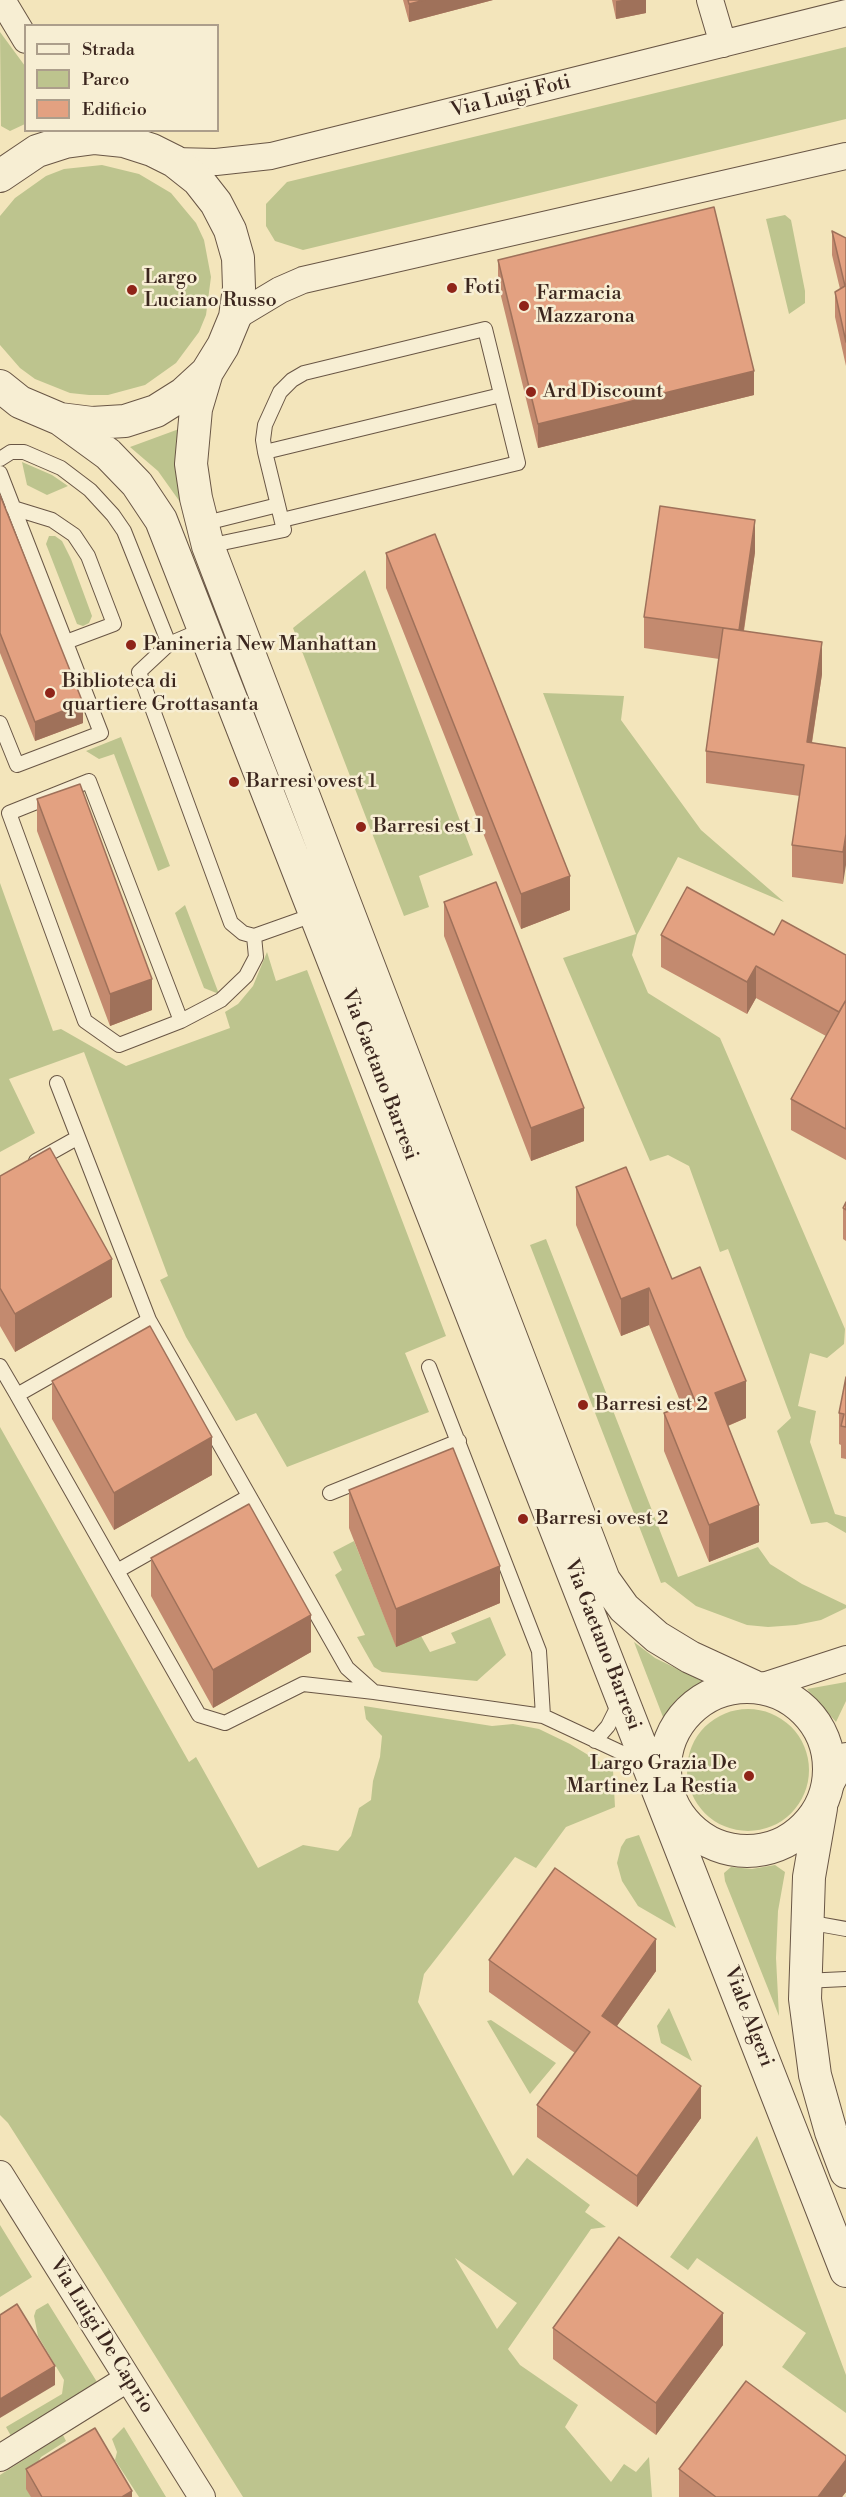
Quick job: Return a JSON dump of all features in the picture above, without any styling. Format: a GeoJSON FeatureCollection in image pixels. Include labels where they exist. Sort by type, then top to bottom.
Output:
{"type":"FeatureCollection","features":[{"type":"Feature","properties":{"kind":"street"},"geometry":{"type":"LineString","coordinates":[[2,0],[24,37]]}},
{"type":"Feature","properties":{"kind":"street"},"geometry":{"type":"LineString","coordinates":[[710,0],[723,44]]}},
{"type":"Feature","properties":{"kind":"street","name":"Via Luigi Foti"},"geometry":{"type":"LineString","coordinates":[[163,155],[216,162],[271,156],[846,13]]}},
{"type":"Feature","properties":{"kind":"street"},"geometry":{"type":"LineString","coordinates":[[7,396],[60,419],[92,423],[135,418],[156,411],[183,394],[207,372],[223,346],[235,317],[239,288],[238,258],[230,230],[198,180],[125,132]]}},
{"type":"Feature","properties":{"kind":"street"},"geometry":{"type":"LineString","coordinates":[[0,176],[37,151],[65,142],[95,138],[114,140],[163,155]]}},
{"type":"Feature","properties":{"kind":"street"},"geometry":{"type":"LineString","coordinates":[[235,317],[280,290],[303,280],[846,156]]}},
{"type":"Feature","properties":{"kind":"street","name":"Via Gaetano Barresi"},"geometry":{"type":"LineString","coordinates":[[207,372],[196,409],[191,464],[204,535],[604,1580],[624,1608],[657,1637],[690,1657],[757,1687]]}},
{"type":"Feature","properties":{"kind":"street","name":"Via Gaetano Barresi"},"geometry":{"type":"LineString","coordinates":[[60,419],[97,444],[143,493],[161,520],[623,1695],[658,1755]]}},
{"type":"Feature","properties":{"kind":"street"},"geometry":{"type":"LineString","coordinates":[[679,1842],[670,1796],[658,1755],[675,1728],[700,1701],[726,1690],[757,1687],[846,1659]]}},
{"type":"Feature","properties":{"kind":"street"},"geometry":{"type":"LineString","coordinates":[[757,1687],[792,1700],[816,1723],[829,1755],[825,1797],[809,1877],[804,1981],[808,2037],[815,2075],[832,2135],[846,2172]]}},
{"type":"Feature","properties":{"kind":"street","name":"Viale Algeri"},"geometry":{"type":"LineString","coordinates":[[658,1755],[679,1842],[846,2271]]}},
{"type":"Feature","properties":{"kind":"street"},"geometry":{"type":"LineString","coordinates":[[670,1796],[693,1831],[726,1848],[745,1851],[764,1849],[798,1834],[825,1797],[846,1756]]}},
{"type":"Feature","properties":{"kind":"street","name":"Via Luigi De Caprio"},"geometry":{"type":"LineString","coordinates":[[0,2174],[202,2497]]}},
{"type":"Feature","properties":{"kind":"street"},"geometry":{"type":"LineString","coordinates":[[0,2458],[127,2379]]}},
{"type":"Feature","properties":{"kind":"lane"},"geometry":{"type":"LineString","coordinates":[[204,535],[284,530],[263,440],[265,425],[280,392],[292,380],[304,373],[485,329],[518,463],[282,520]]}},
{"type":"Feature","properties":{"kind":"lane"},"geometry":{"type":"LineString","coordinates":[[265,452],[501,395]]}},
{"type":"Feature","properties":{"kind":"lane"},"geometry":{"type":"LineString","coordinates":[[0,459],[11,452],[24,452],[61,468],[90,490],[106,506],[124,531],[169,644]]}},
{"type":"Feature","properties":{"kind":"lane"},"geometry":{"type":"LineString","coordinates":[[0,473],[101,733],[17,765],[0,723]]}},
{"type":"Feature","properties":{"kind":"lane"},"geometry":{"type":"LineString","coordinates":[[204,535],[278,505]]}},
{"type":"Feature","properties":{"kind":"lane"},"geometry":{"type":"LineString","coordinates":[[14,508],[52,520],[74,535],[88,556],[114,624],[66,642]]}},
{"type":"Feature","properties":{"kind":"lane"},"geometry":{"type":"LineString","coordinates":[[204,629],[169,644],[140,672],[231,922],[243,933],[254,936],[316,914]]}},
{"type":"Feature","properties":{"kind":"lane"},"geometry":{"type":"LineString","coordinates":[[182,1020],[89,781],[9,813],[84,1022],[119,1045],[182,1020],[221,1000],[246,976],[256,957],[254,936]]}},
{"type":"Feature","properties":{"kind":"lane"},"geometry":{"type":"LineString","coordinates":[[57,1083],[149,1320],[347,1668],[374,1692]]}},
{"type":"Feature","properties":{"kind":"lane"},"geometry":{"type":"LineString","coordinates":[[19,1171],[77,1138]]}},
{"type":"Feature","properties":{"kind":"lane"},"geometry":{"type":"LineString","coordinates":[[17,1395],[149,1320]]}},
{"type":"Feature","properties":{"kind":"lane"},"geometry":{"type":"LineString","coordinates":[[0,1366],[199,1715],[225,1723],[303,1684],[543,1716],[595,1741],[658,1755]]}},
{"type":"Feature","properties":{"kind":"lane"},"geometry":{"type":"LineString","coordinates":[[429,1367],[539,1651],[543,1716]]}},
{"type":"Feature","properties":{"kind":"lane"},"geometry":{"type":"LineString","coordinates":[[330,1493],[459,1441]]}},
{"type":"Feature","properties":{"kind":"lane"},"geometry":{"type":"LineString","coordinates":[[117,1571],[248,1497]]}},
{"type":"Feature","properties":{"kind":"lane"},"geometry":{"type":"LineString","coordinates":[[595,1741],[608,1726],[623,1695]]}},
{"type":"Feature","properties":{"kind":"lane"},"geometry":{"type":"LineString","coordinates":[[807,1922],[846,1929]]}},
{"type":"Feature","properties":{"kind":"lane"},"geometry":{"type":"LineString","coordinates":[[804,1981],[846,1979]]}},
{"type":"Feature","properties":{"kind":"green space"},"geometry":{"type":"Polygon","coordinates":[[[0,32],[24,65],[24,124],[10,131],[1,126],[0,32]]]}},
{"type":"Feature","properties":{"kind":"green space"},"geometry":{"type":"Polygon","coordinates":[[[846,47],[846,119],[303,250],[275,241],[266,226],[266,204],[287,182],[846,47]]]}},
{"type":"Feature","properties":{"kind":"green space"},"geometry":{"type":"Polygon","coordinates":[[[102,165],[139,174],[171,193],[196,223],[204,240],[211,277],[206,315],[199,332],[176,363],[145,385],[108,395],[89,395],[70,393],[35,379],[20,368],[0,345],[0,216],[15,198],[46,176],[64,169],[102,165]]]}},
{"type":"Feature","properties":{"kind":"green space"},"geometry":{"type":"Polygon","coordinates":[[[785,215],[791,220],[805,291],[805,303],[789,314],[766,219],[785,215]]]}},
{"type":"Feature","properties":{"kind":"green space"},"geometry":{"type":"Polygon","coordinates":[[[179,429],[180,502],[158,471],[130,447],[179,429]]]}},
{"type":"Feature","properties":{"kind":"green space"},"geometry":{"type":"Polygon","coordinates":[[[22,462],[52,475],[68,486],[47,495],[27,485],[22,462]]]}},
{"type":"Feature","properties":{"kind":"green space"},"geometry":{"type":"Polygon","coordinates":[[[49,536],[55,536],[62,541],[71,559],[92,616],[89,623],[83,626],[77,624],[46,544],[49,536]]]}},
{"type":"Feature","properties":{"kind":"green space"},"geometry":{"type":"Polygon","coordinates":[[[365,570],[473,855],[419,876],[429,907],[404,916],[293,628],[365,570]]]}},
{"type":"Feature","properties":{"kind":"green space"},"geometry":{"type":"Polygon","coordinates":[[[543,693],[624,696],[621,720],[701,830],[784,902],[678,857],[637,935],[632,955],[648,993],[720,1038],[845,1329],[844,1344],[827,1358],[810,1353],[798,1406],[816,1411],[810,1442],[835,1514],[846,1517],[846,1533],[827,1522],[811,1524],[777,1431],[791,1418],[728,1249],[720,1252],[689,1166],[668,1155],[650,1161],[563,958],[636,934],[543,693]]]}},
{"type":"Feature","properties":{"kind":"green space"},"geometry":{"type":"Polygon","coordinates":[[[121,737],[170,866],[158,871],[114,754],[99,759],[86,751],[121,737]]]}},
{"type":"Feature","properties":{"kind":"green space"},"geometry":{"type":"Polygon","coordinates":[[[0,883],[53,1031],[61,1029],[126,1066],[230,1028],[225,1012],[238,1004],[253,986],[267,952],[276,981],[307,970],[446,1336],[405,1353],[429,1412],[287,1467],[256,1413],[236,1421],[186,1337],[160,1280],[168,1276],[84,1052],[9,1079],[35,1133],[0,1152],[0,883]]]}},
{"type":"Feature","properties":{"kind":"green space"},"geometry":{"type":"Polygon","coordinates":[[[185,905],[219,994],[204,988],[175,913],[185,905]]]}},
{"type":"Feature","properties":{"kind":"green space"},"geometry":{"type":"Polygon","coordinates":[[[546,1239],[678,1577],[758,1547],[770,1564],[802,1584],[846,1605],[846,1608],[821,1620],[796,1625],[768,1627],[747,1625],[696,1606],[665,1582],[661,1583],[530,1245],[546,1239]]]}},
{"type":"Feature","properties":{"kind":"green space"},"geometry":{"type":"Polygon","coordinates":[[[0,1427],[189,1762],[196,1757],[258,1868],[303,1845],[338,1851],[351,1836],[359,1808],[371,1800],[373,1781],[380,1757],[382,1736],[366,1719],[364,1706],[492,1726],[513,1724],[539,1729],[570,1744],[613,1770],[615,1807],[566,1827],[536,1868],[515,1857],[424,1974],[418,2002],[513,2176],[527,2158],[590,2205],[585,2212],[606,2227],[591,2229],[508,2349],[520,2365],[578,2405],[565,2427],[611,2482],[624,2464],[636,2472],[649,2457],[652,2497],[243,2497],[98,2264],[8,2123],[0,2115],[0,1427]],[[455,2258],[497,2329],[517,2303],[455,2258]]]}},
{"type":"Feature","properties":{"kind":"green space"},"geometry":{"type":"Polygon","coordinates":[[[354,1541],[396,1646],[421,1636],[430,1652],[456,1643],[451,1633],[490,1617],[506,1655],[477,1681],[382,1672],[374,1667],[357,1637],[365,1635],[335,1575],[342,1570],[333,1552],[354,1541]]]}},
{"type":"Feature","properties":{"kind":"green space"},"geometry":{"type":"Polygon","coordinates":[[[634,1642],[655,1658],[702,1681],[677,1699],[663,1717],[634,1642]]]}},
{"type":"Feature","properties":{"kind":"green space"},"geometry":{"type":"Polygon","coordinates":[[[846,1682],[846,1701],[836,1722],[807,1689],[846,1682]]]}},
{"type":"Feature","properties":{"kind":"green space"},"geometry":{"type":"Polygon","coordinates":[[[748,1709],[771,1713],[791,1727],[805,1747],[809,1770],[805,1793],[791,1813],[771,1827],[748,1831],[725,1827],[705,1813],[691,1793],[687,1770],[691,1747],[705,1727],[725,1713],[748,1709]]]}},
{"type":"Feature","properties":{"kind":"green space"},"geometry":{"type":"Polygon","coordinates":[[[639,1835],[676,1928],[638,1906],[622,1881],[617,1863],[621,1847],[626,1839],[639,1835]]]}},
{"type":"Feature","properties":{"kind":"green space"},"geometry":{"type":"Polygon","coordinates":[[[775,1865],[785,1872],[778,1911],[776,1958],[779,2016],[725,1881],[724,1873],[731,1867],[752,1869],[775,1865]]]}},
{"type":"Feature","properties":{"kind":"green space"},"geometry":{"type":"Polygon","coordinates":[[[669,2008],[692,2061],[661,2043],[657,2026],[669,2008]]]}},
{"type":"Feature","properties":{"kind":"green space"},"geometry":{"type":"Polygon","coordinates":[[[491,2020],[556,2063],[530,2094],[487,2021],[491,2020]]]}},
{"type":"Feature","properties":{"kind":"green space"},"geometry":{"type":"Polygon","coordinates":[[[757,2136],[846,2375],[846,2413],[782,2367],[806,2333],[697,2258],[688,2270],[670,2257],[757,2136]]]}},
{"type":"Feature","properties":{"kind":"green space"},"geometry":{"type":"Polygon","coordinates":[[[0,2225],[32,2277],[0,2297],[0,2225]]]}},
{"type":"Feature","properties":{"kind":"green space"},"geometry":{"type":"Polygon","coordinates":[[[48,2303],[97,2382],[11,2436],[6,2427],[62,2394],[64,2380],[38,2336],[34,2316],[36,2310],[48,2303]]]}},
{"type":"Feature","properties":{"kind":"green space"},"geometry":{"type":"Polygon","coordinates":[[[124,2427],[166,2497],[139,2497],[115,2460],[117,2452],[112,2439],[124,2427]]]}},
{"type":"Feature","properties":{"kind":"green space"},"geometry":{"type":"Polygon","coordinates":[[[63,2435],[66,2441],[41,2457],[35,2467],[31,2497],[0,2497],[0,2475],[63,2435]]]}},
{"type":"Feature","properties":{"kind":"building"},"geometry":{"type":"Polygon","coordinates":[[[408,0],[425,0],[409,4],[408,0]]]}},
{"type":"Feature","properties":{"kind":"building"},"geometry":{"type":"Polygon","coordinates":[[[714,207],[754,371],[538,424],[498,260],[714,207]]]}},
{"type":"Feature","properties":{"kind":"building"},"geometry":{"type":"Polygon","coordinates":[[[832,231],[846,238],[846,342],[835,292],[845,286],[832,231]]]}},
{"type":"Feature","properties":{"kind":"building"},"geometry":{"type":"Polygon","coordinates":[[[0,495],[83,703],[35,722],[0,633],[0,495]]]}},
{"type":"Feature","properties":{"kind":"building"},"geometry":{"type":"Polygon","coordinates":[[[660,506],[755,520],[739,630],[644,617],[660,506]]]}},
{"type":"Feature","properties":{"kind":"building"},"geometry":{"type":"Polygon","coordinates":[[[435,534],[570,876],[521,894],[386,553],[435,534]]]}},
{"type":"Feature","properties":{"kind":"building"},"geometry":{"type":"Polygon","coordinates":[[[723,628],[822,642],[807,742],[846,748],[846,834],[843,852],[792,845],[804,765],[706,751],[723,628]]]}},
{"type":"Feature","properties":{"kind":"building"},"geometry":{"type":"Polygon","coordinates":[[[80,784],[152,979],[110,994],[37,799],[80,784]]]}},
{"type":"Feature","properties":{"kind":"building"},"geometry":{"type":"Polygon","coordinates":[[[496,882],[584,1108],[531,1128],[444,902],[496,882]]]}},
{"type":"Feature","properties":{"kind":"building"},"geometry":{"type":"Polygon","coordinates":[[[687,887],[774,935],[782,920],[846,955],[846,1000],[839,1012],[756,966],[747,982],[661,935],[687,887]]]}},
{"type":"Feature","properties":{"kind":"building"},"geometry":{"type":"Polygon","coordinates":[[[846,1000],[846,1129],[791,1099],[846,1000]]]}},
{"type":"Feature","properties":{"kind":"building"},"geometry":{"type":"Polygon","coordinates":[[[50,1148],[112,1259],[15,1314],[0,1288],[0,1176],[50,1148]]]}},
{"type":"Feature","properties":{"kind":"building"},"geometry":{"type":"Polygon","coordinates":[[[626,1167],[672,1279],[700,1267],[746,1381],[715,1393],[759,1505],[709,1525],[664,1413],[695,1401],[649,1288],[621,1299],[576,1187],[626,1167]]]}},
{"type":"Feature","properties":{"kind":"building"},"geometry":{"type":"Polygon","coordinates":[[[150,1326],[212,1437],[114,1493],[52,1381],[150,1326]]]}},
{"type":"Feature","properties":{"kind":"building"},"geometry":{"type":"Polygon","coordinates":[[[846,1377],[846,1427],[841,1426],[844,1414],[839,1413],[846,1377]]]}},
{"type":"Feature","properties":{"kind":"building"},"geometry":{"type":"Polygon","coordinates":[[[453,1448],[500,1566],[396,1609],[349,1490],[453,1448]]]}},
{"type":"Feature","properties":{"kind":"building"},"geometry":{"type":"Polygon","coordinates":[[[249,1504],[311,1615],[213,1670],[151,1558],[249,1504]]]}},
{"type":"Feature","properties":{"kind":"building"},"geometry":{"type":"Polygon","coordinates":[[[555,1868],[656,1939],[602,2016],[701,2086],[637,2176],[537,2105],[590,2032],[489,1960],[555,1868]]]}},
{"type":"Feature","properties":{"kind":"building"},"geometry":{"type":"Polygon","coordinates":[[[619,2237],[723,2313],[656,2403],[553,2328],[619,2237]]]}},
{"type":"Feature","properties":{"kind":"building"},"geometry":{"type":"Polygon","coordinates":[[[17,2304],[55,2366],[0,2399],[0,2315],[17,2304]]]}},
{"type":"Feature","properties":{"kind":"building"},"geometry":{"type":"Polygon","coordinates":[[[746,2381],[846,2456],[846,2460],[818,2497],[716,2497],[679,2469],[746,2381]]]}},
{"type":"Feature","properties":{"kind":"building"},"geometry":{"type":"Polygon","coordinates":[[[95,2428],[132,2491],[122,2497],[42,2497],[26,2469],[95,2428]]]}},
{"type":"Feature","properties":{"kind":"place","name":"Foti"},"geometry":{"type":"Point","coordinates":[452,288]}},
{"type":"Feature","properties":{"kind":"place","name":"Largo Luciano Russo"},"geometry":{"type":"Point","coordinates":[132,290]}},
{"type":"Feature","properties":{"kind":"place","name":"Farmacia Mazzarona"},"geometry":{"type":"Point","coordinates":[524,306]}},
{"type":"Feature","properties":{"kind":"place","name":"Ard Discount"},"geometry":{"type":"Point","coordinates":[531,392]}},
{"type":"Feature","properties":{"kind":"place","name":"Panineria New Manhattan"},"geometry":{"type":"Point","coordinates":[131,645]}},
{"type":"Feature","properties":{"kind":"place","name":"Biblioteca di quartiere Grottasanta"},"geometry":{"type":"Point","coordinates":[50,693]}},
{"type":"Feature","properties":{"kind":"place","name":"Barresi ovest 1"},"geometry":{"type":"Point","coordinates":[234,782]}},
{"type":"Feature","properties":{"kind":"place","name":"Barresi est 1"},"geometry":{"type":"Point","coordinates":[361,827]}},
{"type":"Feature","properties":{"kind":"place","name":"Barresi est 2"},"geometry":{"type":"Point","coordinates":[583,1405]}},
{"type":"Feature","properties":{"kind":"place","name":"Barresi ovest 2"},"geometry":{"type":"Point","coordinates":[523,1519]}},
{"type":"Feature","properties":{"kind":"place","name":"Largo Grazia De Martinez La Restia"},"geometry":{"type":"Point","coordinates":[749,1776]}}]}
